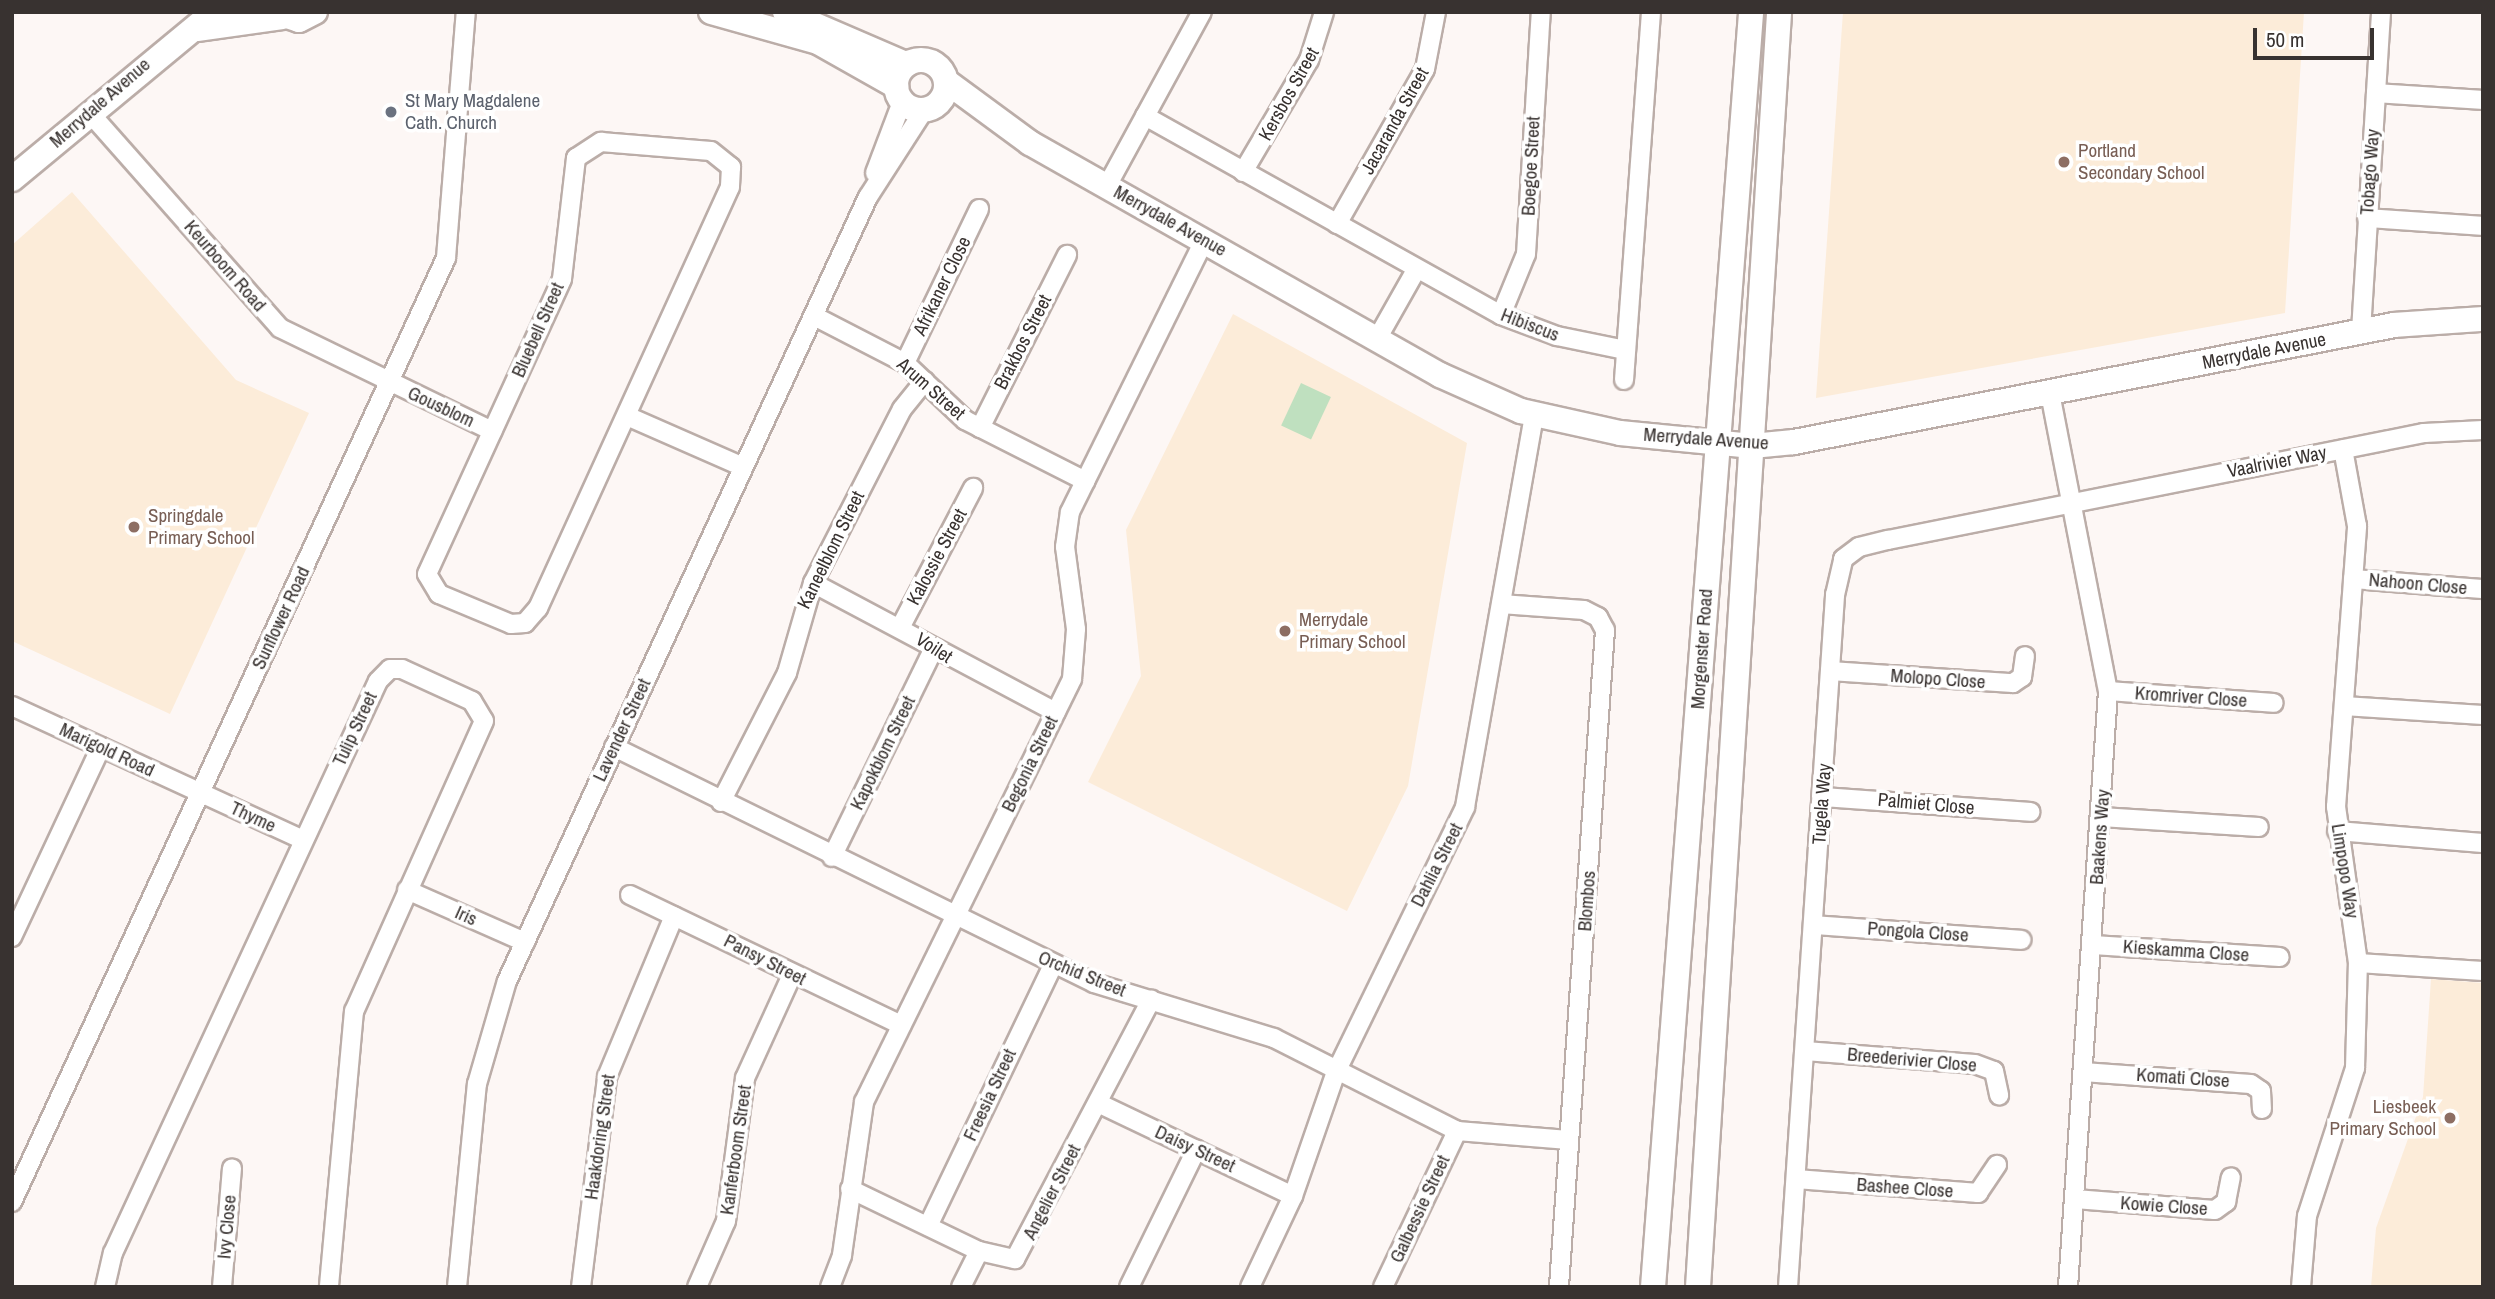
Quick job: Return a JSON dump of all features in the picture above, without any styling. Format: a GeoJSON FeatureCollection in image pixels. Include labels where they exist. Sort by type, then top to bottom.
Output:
{"type":"FeatureCollection","features":[{"type":"Feature","properties":{"kind":"main road","name":"Merrydale Avenue"},"geometry":{"type":"LineString","coordinates":[[12,179],[89,112],[214,12]]}},
{"type":"Feature","properties":{"kind":"main road","name":"Merrydale Avenue"},"geometry":{"type":"LineString","coordinates":[[191,31],[279,15],[299,20],[315,12]]}},
{"type":"Feature","properties":{"kind":"main road","name":"Merrydale Avenue"},"geometry":{"type":"LineString","coordinates":[[710,12],[818,42],[913,94],[995,122]]}},
{"type":"Feature","properties":{"kind":"main road","name":"Merrydale Avenue"},"geometry":{"type":"LineString","coordinates":[[785,12],[913,94]]}},
{"type":"Feature","properties":{"kind":"main road","name":"Morgenster Road"},"geometry":{"type":"LineString","coordinates":[[1653,1287],[1751,12]]}},
{"type":"Feature","properties":{"kind":"main road","name":"Morgenster Road"},"geometry":{"type":"LineString","coordinates":[[1698,1287],[1779,12]]}},
{"type":"Feature","properties":{"kind":"main road","name":"Merrydale Avenue"},"geometry":{"type":"LineString","coordinates":[[913,94],[929,61],[947,82],[995,122],[1465,388],[1534,415],[1716,444],[1752,446],[1833,436],[2361,331],[2429,319],[2483,319]]}},
{"type":"Feature","properties":{"kind":"main road"},"geometry":{"type":"LineString","coordinates":[[913,94],[947,82]]}},
{"type":"Feature","properties":{"kind":"street","name":"Sunflower Road"},"geometry":{"type":"LineString","coordinates":[[12,1202],[446,258],[466,12]]}},
{"type":"Feature","properties":{"kind":"street"},"geometry":{"type":"LineString","coordinates":[[1107,186],[1202,12]]}},
{"type":"Feature","properties":{"kind":"street","name":"Kersbos Street"},"geometry":{"type":"LineString","coordinates":[[1243,172],[1309,60],[1324,12]]}},
{"type":"Feature","properties":{"kind":"street","name":"Jacaranda Street"},"geometry":{"type":"LineString","coordinates":[[1337,224],[1424,69],[1436,12]]}},
{"type":"Feature","properties":{"kind":"street","name":"Boegoe Street"},"geometry":{"type":"LineString","coordinates":[[1501,315],[1526,254],[1541,12]]}},
{"type":"Feature","properties":{"kind":"street"},"geometry":{"type":"LineString","coordinates":[[1623,380],[1651,12]]}},
{"type":"Feature","properties":{"kind":"street","name":"Tobago Way"},"geometry":{"type":"LineString","coordinates":[[2361,331],[2381,12]]}},
{"type":"Feature","properties":{"kind":"street"},"geometry":{"type":"LineString","coordinates":[[2376,93],[2483,100]]}},
{"type":"Feature","properties":{"kind":"street","name":"Lavender Street"},"geometry":{"type":"LineString","coordinates":[[457,1287],[482,1055],[524,942],[814,316],[913,94]]}},
{"type":"Feature","properties":{"kind":"street","name":"Keurboom Road"},"geometry":{"type":"LineString","coordinates":[[89,112],[280,328],[389,383]]}},
{"type":"Feature","properties":{"kind":"street","name":"Hibiscus"},"geometry":{"type":"LineString","coordinates":[[1145,116],[1416,270],[1501,315],[1557,336],[1625,350]]}},
{"type":"Feature","properties":{"kind":"street","name":"Bluebell Street"},"geometry":{"type":"LineString","coordinates":[[601,142],[711,151],[731,167],[730,187],[538,608],[518,625],[439,594],[428,581],[492,431],[562,279],[574,164],[581,152],[601,142]]}},
{"type":"Feature","properties":{"kind":"street","name":"Afrikaner Close"},"geometry":{"type":"LineString","coordinates":[[905,363],[978,209]]}},
{"type":"Feature","properties":{"kind":"street"},"geometry":{"type":"LineString","coordinates":[[2367,218],[2483,226]]}},
{"type":"Feature","properties":{"kind":"street","name":"Begonia Street"},"geometry":{"type":"LineString","coordinates":[[830,1287],[842,1255],[864,1101],[1056,712],[1075,666],[1065,535],[1085,481],[1204,241]]}},
{"type":"Feature","properties":{"kind":"street","name":"Brakbos Street"},"geometry":{"type":"LineString","coordinates":[[980,428],[1067,255]]}},
{"type":"Feature","properties":{"kind":"street"},"geometry":{"type":"LineString","coordinates":[[1377,339],[1416,270]]}},
{"type":"Feature","properties":{"kind":"street","name":"Arum Street"},"geometry":{"type":"LineString","coordinates":[[814,316],[905,363],[980,428],[1085,481]]}},
{"type":"Feature","properties":{"kind":"street","name":"Kaneelblom Street"},"geometry":{"type":"LineString","coordinates":[[721,802],[787,673],[813,583],[902,409],[925,381]]}},
{"type":"Feature","properties":{"kind":"street","name":"Gousblom"},"geometry":{"type":"LineString","coordinates":[[389,383],[492,431]]}},
{"type":"Feature","properties":{"kind":"street","name":"Baakens Way"},"geometry":{"type":"LineString","coordinates":[[2050,393],[2108,691],[2068,1287]]}},
{"type":"Feature","properties":{"kind":"street","name":"Dahlia Street"},"geometry":{"type":"LineString","coordinates":[[1250,1287],[1293,1196],[1336,1072],[1465,807],[1534,415]]}},
{"type":"Feature","properties":{"kind":"street"},"geometry":{"type":"LineString","coordinates":[[627,416],[743,467]]}},
{"type":"Feature","properties":{"kind":"street","name":"Vaalrivier Way"},"geometry":{"type":"LineString","coordinates":[[2072,503],[2424,433],[2483,430]]}},
{"type":"Feature","properties":{"kind":"street","name":"Limpopo Way"},"geometry":{"type":"LineString","coordinates":[[2301,1287],[2307,1216],[2353,1087],[2358,964],[2337,831],[2356,510],[2343,449]]}},
{"type":"Feature","properties":{"kind":"street","name":"Kalossie Street"},"geometry":{"type":"LineString","coordinates":[[901,626],[973,488]]}},
{"type":"Feature","properties":{"kind":"street","name":"Tugela Way"},"geometry":{"type":"LineString","coordinates":[[1788,1287],[1838,573],[1854,549],[2072,503]]}},
{"type":"Feature","properties":{"kind":"street","name":"Nahoon Close"},"geometry":{"type":"LineString","coordinates":[[2353,579],[2483,589]]}},
{"type":"Feature","properties":{"kind":"street","name":"Voilet"},"geometry":{"type":"LineString","coordinates":[[813,583],[901,626],[933,649],[1056,712]]}},
{"type":"Feature","properties":{"kind":"street","name":"Blombos"},"geometry":{"type":"LineString","coordinates":[[1501,604],[1584,611],[1598,617],[1605,630],[1559,1287]]}},
{"type":"Feature","properties":{"kind":"street","name":"Kapokblom Street"},"geometry":{"type":"LineString","coordinates":[[832,857],[933,649]]}},
{"type":"Feature","properties":{"kind":"street","name":"Molopo Close"},"geometry":{"type":"LineString","coordinates":[[1830,671],[2013,683],[2022,677],[2025,656]]}},
{"type":"Feature","properties":{"kind":"street","name":"Tulip Street"},"geometry":{"type":"LineString","coordinates":[[105,1287],[113,1253],[304,840],[386,671],[402,669],[472,701],[483,712],[483,728],[352,1019],[329,1287]]}},
{"type":"Feature","properties":{"kind":"street","name":"Kromriver Close"},"geometry":{"type":"LineString","coordinates":[[2108,691],[2274,703]]}},
{"type":"Feature","properties":{"kind":"street","name":"Marigold Road"},"geometry":{"type":"LineString","coordinates":[[12,706],[201,793]]}},
{"type":"Feature","properties":{"kind":"street"},"geometry":{"type":"LineString","coordinates":[[2344,706],[2483,715]]}},
{"type":"Feature","properties":{"kind":"street"},"geometry":{"type":"LineString","coordinates":[[12,937],[101,747]]}},
{"type":"Feature","properties":{"kind":"street","name":"Orchid Street"},"geometry":{"type":"LineString","coordinates":[[614,747],[1053,965],[1152,1000],[1233,1022],[1457,1130],[1569,1140]]}},
{"type":"Feature","properties":{"kind":"street","name":"Thyme"},"geometry":{"type":"LineString","coordinates":[[201,793],[304,840]]}},
{"type":"Feature","properties":{"kind":"street","name":"Palmiet Close"},"geometry":{"type":"LineString","coordinates":[[1822,797],[2029,812]]}},
{"type":"Feature","properties":{"kind":"street"},"geometry":{"type":"LineString","coordinates":[[2101,817],[2259,827]]}},
{"type":"Feature","properties":{"kind":"street"},"geometry":{"type":"LineString","coordinates":[[2337,831],[2483,843]]}},
{"type":"Feature","properties":{"kind":"street","name":"Iris"},"geometry":{"type":"LineString","coordinates":[[408,890],[524,942]]}},
{"type":"Feature","properties":{"kind":"street","name":"Pansy Street"},"geometry":{"type":"LineString","coordinates":[[630,895],[901,1025]]}},
{"type":"Feature","properties":{"kind":"street","name":"Haakdoring Street"},"geometry":{"type":"LineString","coordinates":[[582,1287],[607,1077],[674,916]]}},
{"type":"Feature","properties":{"kind":"street","name":"Pongola Close"},"geometry":{"type":"LineString","coordinates":[[1814,925],[2021,940]]}},
{"type":"Feature","properties":{"kind":"street","name":"Kieskamma Close"},"geometry":{"type":"LineString","coordinates":[[2093,945],[2280,957]]}},
{"type":"Feature","properties":{"kind":"street"},"geometry":{"type":"LineString","coordinates":[[2358,964],[2483,971]]}},
{"type":"Feature","properties":{"kind":"street","name":"Freesia Street"},"geometry":{"type":"LineString","coordinates":[[928,1226],[1053,965]]}},
{"type":"Feature","properties":{"kind":"street","name":"Kanferboom Street"},"geometry":{"type":"LineString","coordinates":[[697,1287],[726,1221],[745,1078],[792,975]]}},
{"type":"Feature","properties":{"kind":"street","name":"Angelier Street"},"geometry":{"type":"LineString","coordinates":[[850,1189],[979,1251],[1009,1261],[1023,1251],[1152,1000]]}},
{"type":"Feature","properties":{"kind":"street","name":"Breederivier Close"},"geometry":{"type":"LineString","coordinates":[[1805,1051],[1975,1063],[1994,1071],[1999,1095]]}},
{"type":"Feature","properties":{"kind":"street","name":"Komati Close"},"geometry":{"type":"LineString","coordinates":[[2083,1072],[2250,1084],[2261,1091],[2262,1109]]}},
{"type":"Feature","properties":{"kind":"street","name":"Daisy Street"},"geometry":{"type":"LineString","coordinates":[[1098,1103],[1293,1196]]}},
{"type":"Feature","properties":{"kind":"street","name":"Galbessie Street"},"geometry":{"type":"LineString","coordinates":[[1383,1287],[1457,1130]]}},
{"type":"Feature","properties":{"kind":"street"},"geometry":{"type":"LineString","coordinates":[[1129,1287],[1196,1150]]}},
{"type":"Feature","properties":{"kind":"street","name":"Bashee Close"},"geometry":{"type":"LineString","coordinates":[[1796,1179],[1978,1193],[1997,1165]]}},
{"type":"Feature","properties":{"kind":"street","name":"Ivy Close"},"geometry":{"type":"LineString","coordinates":[[222,1287],[232,1168]]}},
{"type":"Feature","properties":{"kind":"street","name":"Kowie Close"},"geometry":{"type":"LineString","coordinates":[[2075,1199],[2215,1209],[2226,1202],[2231,1177]]}},
{"type":"Feature","properties":{"kind":"street"},"geometry":{"type":"LineString","coordinates":[[961,1287],[979,1251]]}},
{"type":"Feature","properties":{"kind":"shaded area","name":"Portland Secondary School"},"geometry":{"type":"Polygon","coordinates":[[[1843,12],[2304,12],[2285,313],[1816,398],[1843,12]]]}},
{"type":"Feature","properties":{"kind":"shaded area","name":"Springdale Primary School"},"geometry":{"type":"Polygon","coordinates":[[[72,192],[236,380],[309,413],[170,714],[12,641],[12,245],[72,192]]]}},
{"type":"Feature","properties":{"kind":"shaded area","name":"Merrydale Primary School"},"geometry":{"type":"Polygon","coordinates":[[[1233,314],[1467,443],[1408,786],[1347,911],[1088,782],[1141,676],[1126,530],[1233,314]]]}},
{"type":"Feature","properties":{"kind":"shaded area","name":"Liesbeek Primary School"},"geometry":{"type":"Polygon","coordinates":[[[2431,979],[2483,983],[2483,1287],[2371,1287],[2376,1228],[2423,1097],[2431,979]]]}},
{"type":"Feature","properties":{"kind":"green space"},"geometry":{"type":"Polygon","coordinates":[[[1301,383],[1331,397],[1311,440],[1281,426],[1301,383]]]}},
{"type":"Feature","properties":{"kind":"place","name":"St Mary Magdalene Cath. Church"},"geometry":{"type":"Point","coordinates":[391,112]}},
{"type":"Feature","properties":{"kind":"place","name":"Portland Secondary School"},"geometry":{"type":"Point","coordinates":[2064,162]}},
{"type":"Feature","properties":{"kind":"place","name":"Springdale Primary School"},"geometry":{"type":"Point","coordinates":[134,527]}},
{"type":"Feature","properties":{"kind":"place","name":"Merrydale Primary School"},"geometry":{"type":"Point","coordinates":[1285,631]}},
{"type":"Feature","properties":{"kind":"place","name":"Liesbeek Primary School"},"geometry":{"type":"Point","coordinates":[2450,1118]}}]}
